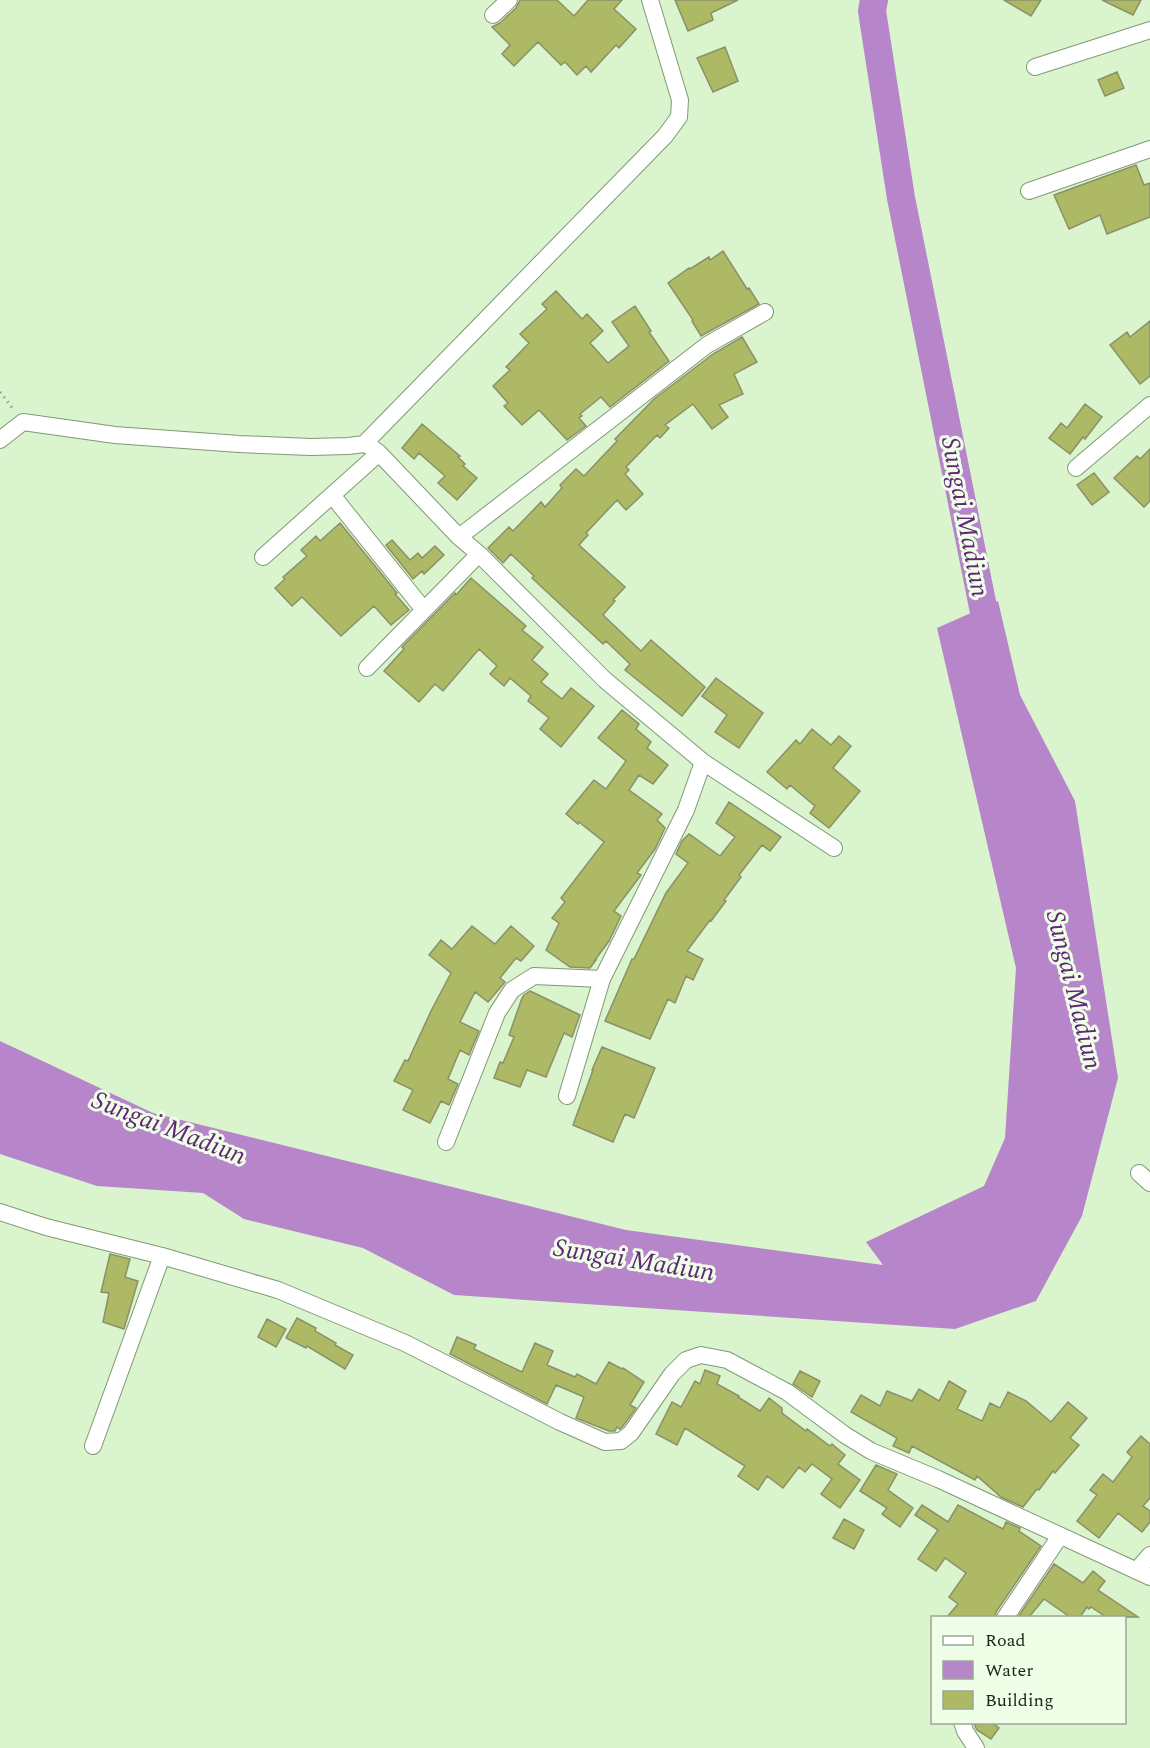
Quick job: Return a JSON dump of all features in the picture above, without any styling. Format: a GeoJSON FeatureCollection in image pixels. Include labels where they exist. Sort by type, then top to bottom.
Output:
{"type":"FeatureCollection","features":[{"type":"Feature","properties":{"kind":"street"},"geometry":{"type":"LineString","coordinates":[[493,15],[509,0]]}},
{"type":"Feature","properties":{"kind":"street"},"geometry":{"type":"LineString","coordinates":[[364,444],[665,135],[679,117],[680,100],[650,0]]}},
{"type":"Feature","properties":{"kind":"street"},"geometry":{"type":"LineString","coordinates":[[1035,67],[1150,30]]}},
{"type":"Feature","properties":{"kind":"street"},"geometry":{"type":"LineString","coordinates":[[1029,191],[1150,149]]}},
{"type":"Feature","properties":{"kind":"street"},"geometry":{"type":"LineString","coordinates":[[459,537],[707,345],[765,312]]}},
{"type":"Feature","properties":{"kind":"street"},"geometry":{"type":"LineString","coordinates":[[1076,468],[1150,405]]}},
{"type":"Feature","properties":{"kind":"street"},"geometry":{"type":"LineString","coordinates":[[0,440],[23,422],[115,435],[239,444],[311,447],[348,447],[364,444],[371,447],[605,680],[703,762],[834,848]]}},
{"type":"Feature","properties":{"kind":"street"},"geometry":{"type":"LineString","coordinates":[[263,557],[379,453]]}},
{"type":"Feature","properties":{"kind":"street"},"geometry":{"type":"LineString","coordinates":[[332,495],[424,610]]}},
{"type":"Feature","properties":{"kind":"street"},"geometry":{"type":"LineString","coordinates":[[367,668],[479,554]]}},
{"type":"Feature","properties":{"kind":"street"},"geometry":{"type":"LineString","coordinates":[[567,1096],[602,979],[686,810],[703,762]]}},
{"type":"Feature","properties":{"kind":"street"},"geometry":{"type":"LineString","coordinates":[[446,1142],[497,1013],[512,990],[534,976],[602,979]]}},
{"type":"Feature","properties":{"kind":"street"},"geometry":{"type":"LineString","coordinates":[[0,1212],[46,1227],[162,1256],[278,1290],[405,1343],[560,1422],[605,1442],[621,1441],[631,1433],[672,1374],[686,1360],[701,1355],[728,1360],[787,1392],[845,1435],[871,1450],[1143,1574],[1150,1555]]}},
{"type":"Feature","properties":{"kind":"street"},"geometry":{"type":"LineString","coordinates":[[93,1446],[162,1256]]}},
{"type":"Feature","properties":{"kind":"street"},"geometry":{"type":"LineString","coordinates":[[1006,1616],[1060,1536]]}},
{"type":"Feature","properties":{"kind":"street"},"geometry":{"type":"LineString","coordinates":[[963,1724],[976,1748]]}},
{"type":"Feature","properties":{"kind":"path"},"geometry":{"type":"LineString","coordinates":[[0,392],[23,422]]}},
{"type":"Feature","properties":{"kind":"water"},"geometry":{"type":"Polygon","coordinates":[[[998,601],[1020,695],[1075,801],[1118,1078],[1082,1216],[1036,1301],[955,1329],[454,1295],[363,1248],[244,1219],[203,1193],[97,1186],[0,1154],[0,1041],[153,1113],[626,1230],[883,1265],[866,1242],[984,1186],[1005,1138],[1016,968],[937,628],[998,601]]]}},
{"type":"Feature","properties":{"kind":"building"},"geometry":{"type":"Polygon","coordinates":[[[520,0],[557,0],[574,16],[588,0],[622,0],[614,9],[636,29],[619,48],[616,45],[591,72],[586,66],[577,75],[565,62],[561,65],[538,42],[514,66],[502,54],[510,45],[492,27],[500,23],[516,8],[520,0]]]}},
{"type":"Feature","properties":{"kind":"building"},"geometry":{"type":"Polygon","coordinates":[[[675,0],[738,0],[711,13],[713,20],[688,31],[675,0]]]}},
{"type":"Feature","properties":{"kind":"building"},"geometry":{"type":"Polygon","coordinates":[[[1004,0],[1041,0],[1031,16],[1004,0]]]}},
{"type":"Feature","properties":{"kind":"building"},"geometry":{"type":"Polygon","coordinates":[[[1102,0],[1141,0],[1133,15],[1102,0]]]}},
{"type":"Feature","properties":{"kind":"building"},"geometry":{"type":"Polygon","coordinates":[[[725,47],[738,81],[713,92],[697,58],[725,47]]]}},
{"type":"Feature","properties":{"kind":"building"},"geometry":{"type":"Polygon","coordinates":[[[1117,72],[1124,88],[1105,96],[1098,80],[1117,72]]]}},
{"type":"Feature","properties":{"kind":"building"},"geometry":{"type":"Polygon","coordinates":[[[1136,165],[1144,185],[1150,183],[1150,217],[1107,234],[1100,215],[1069,229],[1054,195],[1136,165]]]}},
{"type":"Feature","properties":{"kind":"building"},"geometry":{"type":"Polygon","coordinates":[[[723,251],[759,304],[701,336],[668,283],[689,268],[709,257],[710,260],[723,251]]]}},
{"type":"Feature","properties":{"kind":"building"},"geometry":{"type":"Polygon","coordinates":[[[556,291],[582,319],[587,314],[603,331],[590,343],[608,363],[629,346],[612,322],[635,306],[669,361],[610,407],[601,397],[580,414],[582,416],[579,418],[586,426],[567,440],[539,410],[522,425],[504,406],[508,403],[493,386],[510,370],[506,367],[529,343],[520,334],[547,309],[542,304],[556,291]]]}},
{"type":"Feature","properties":{"kind":"building"},"geometry":{"type":"Polygon","coordinates":[[[1150,321],[1150,376],[1140,384],[1110,345],[1127,332],[1130,337],[1150,321]]]}},
{"type":"Feature","properties":{"kind":"building"},"geometry":{"type":"Polygon","coordinates":[[[742,337],[757,362],[734,374],[743,394],[719,405],[728,417],[712,429],[693,404],[665,425],[669,428],[660,438],[657,435],[626,467],[629,470],[625,474],[643,494],[626,510],[617,500],[586,533],[588,535],[579,545],[625,587],[603,615],[641,651],[651,640],[705,687],[682,716],[625,670],[630,664],[606,641],[603,644],[532,578],[534,576],[511,554],[503,563],[488,548],[509,527],[513,531],[541,502],[545,507],[562,488],[560,485],[576,469],[584,476],[617,441],[615,439],[654,399],[713,354],[742,337]]]}},
{"type":"Feature","properties":{"kind":"building"},"geometry":{"type":"Polygon","coordinates":[[[1085,404],[1102,417],[1070,454],[1049,438],[1061,423],[1067,428],[1085,404]]]}},
{"type":"Feature","properties":{"kind":"building"},"geometry":{"type":"Polygon","coordinates":[[[422,424],[460,456],[458,457],[465,464],[463,466],[477,478],[457,500],[438,483],[445,476],[419,453],[414,459],[402,448],[422,424]]]}},
{"type":"Feature","properties":{"kind":"building"},"geometry":{"type":"Polygon","coordinates":[[[1150,449],[1150,501],[1144,507],[1114,478],[1137,456],[1140,459],[1150,449]]]}},
{"type":"Feature","properties":{"kind":"building"},"geometry":{"type":"Polygon","coordinates":[[[1094,473],[1109,492],[1092,505],[1077,485],[1094,473]]]}},
{"type":"Feature","properties":{"kind":"building"},"geometry":{"type":"Polygon","coordinates":[[[340,523],[409,610],[391,625],[374,606],[341,636],[302,597],[292,606],[275,588],[285,579],[283,577],[307,556],[301,550],[316,536],[320,541],[340,523]]]}},
{"type":"Feature","properties":{"kind":"building"},"geometry":{"type":"Polygon","coordinates":[[[392,540],[410,560],[418,553],[422,558],[435,546],[444,555],[424,574],[422,571],[413,579],[386,545],[392,540]]]}},
{"type":"Feature","properties":{"kind":"building"},"geometry":{"type":"Polygon","coordinates":[[[471,578],[526,626],[522,630],[543,647],[532,660],[548,674],[541,682],[562,699],[571,688],[594,706],[561,747],[540,729],[549,718],[528,701],[531,696],[510,678],[504,686],[490,674],[497,666],[479,649],[443,691],[435,684],[419,702],[384,671],[404,649],[402,647],[471,578]]]}},
{"type":"Feature","properties":{"kind":"building"},"geometry":{"type":"Polygon","coordinates":[[[716,678],[763,713],[739,748],[715,732],[727,715],[702,696],[716,678]]]}},
{"type":"Feature","properties":{"kind":"building"},"geometry":{"type":"Polygon","coordinates":[[[622,710],[639,724],[636,729],[651,742],[647,748],[668,765],[653,784],[639,775],[629,790],[662,814],[657,820],[665,828],[655,849],[637,873],[641,875],[614,911],[621,916],[609,941],[590,968],[570,967],[546,950],[559,923],[552,918],[565,902],[561,898],[604,842],[566,814],[594,780],[606,789],[626,761],[598,738],[622,710]]]}},
{"type":"Feature","properties":{"kind":"building"},"geometry":{"type":"Polygon","coordinates":[[[812,729],[831,745],[839,736],[851,746],[833,768],[860,791],[829,828],[810,813],[815,806],[790,785],[787,789],[767,772],[796,740],[800,744],[812,729]]]}},
{"type":"Feature","properties":{"kind":"building"},"geometry":{"type":"Polygon","coordinates":[[[729,802],[781,837],[770,851],[762,845],[739,875],[741,877],[724,900],[726,901],[687,951],[703,959],[693,980],[686,976],[675,1003],[668,999],[650,1039],[605,1021],[632,959],[666,893],[688,863],[676,854],[682,841],[689,834],[720,856],[735,837],[716,823],[729,802]]]}},
{"type":"Feature","properties":{"kind":"building"},"geometry":{"type":"Polygon","coordinates":[[[472,926],[495,944],[511,926],[534,946],[521,961],[516,958],[500,978],[505,982],[488,1002],[475,992],[460,1022],[479,1031],[469,1055],[460,1050],[448,1079],[458,1084],[449,1105],[441,1101],[430,1123],[403,1110],[413,1090],[394,1081],[405,1060],[408,1061],[451,973],[429,955],[441,940],[452,949],[472,926]]]}},
{"type":"Feature","properties":{"kind":"building"},"geometry":{"type":"Polygon","coordinates":[[[530,991],[580,1015],[572,1037],[564,1033],[546,1077],[527,1070],[520,1087],[494,1078],[514,1037],[509,1035],[522,998],[530,991]]]}},
{"type":"Feature","properties":{"kind":"building"},"geometry":{"type":"Polygon","coordinates":[[[602,1047],[655,1068],[634,1118],[625,1114],[613,1142],[573,1125],[602,1047]]]}},
{"type":"Feature","properties":{"kind":"building"},"geometry":{"type":"Polygon","coordinates":[[[110,1254],[130,1259],[125,1277],[138,1281],[124,1329],[103,1322],[109,1293],[101,1292],[110,1254]]]}},
{"type":"Feature","properties":{"kind":"building"},"geometry":{"type":"Polygon","coordinates":[[[297,1318],[316,1328],[315,1331],[353,1355],[345,1369],[307,1346],[306,1348],[286,1338],[297,1318]]]}},
{"type":"Feature","properties":{"kind":"building"},"geometry":{"type":"Polygon","coordinates":[[[267,1319],[286,1329],[276,1347],[258,1337],[267,1319]]]}},
{"type":"Feature","properties":{"kind":"building"},"geometry":{"type":"Polygon","coordinates":[[[457,1337],[476,1345],[474,1349],[522,1372],[535,1343],[553,1351],[547,1365],[575,1377],[577,1374],[596,1384],[609,1362],[644,1382],[630,1405],[636,1408],[623,1426],[620,1429],[617,1427],[615,1431],[609,1431],[576,1418],[584,1397],[556,1385],[547,1404],[450,1354],[457,1337]]]}},
{"type":"Feature","properties":{"kind":"building"},"geometry":{"type":"Polygon","coordinates":[[[705,1370],[720,1376],[717,1384],[760,1411],[769,1398],[782,1408],[782,1413],[806,1431],[807,1429],[830,1446],[832,1444],[845,1455],[838,1464],[860,1480],[840,1508],[821,1494],[832,1479],[812,1464],[805,1472],[799,1467],[783,1488],[767,1476],[758,1490],[738,1476],[745,1466],[685,1428],[677,1445],[656,1434],[672,1402],[681,1407],[695,1381],[700,1384],[705,1370]]]}},
{"type":"Feature","properties":{"kind":"building"},"geometry":{"type":"Polygon","coordinates":[[[800,1371],[820,1381],[812,1397],[793,1384],[800,1371]]]}},
{"type":"Feature","properties":{"kind":"building"},"geometry":{"type":"Polygon","coordinates":[[[949,1381],[966,1391],[957,1409],[982,1421],[990,1403],[1000,1408],[1008,1392],[1026,1401],[1051,1422],[1068,1402],[1087,1418],[1070,1438],[1079,1445],[1055,1473],[1053,1471],[1023,1507],[1001,1497],[977,1476],[975,1480],[912,1446],[909,1453],[893,1446],[897,1438],[851,1412],[861,1395],[880,1406],[887,1391],[912,1401],[919,1389],[939,1401],[949,1381]]]}},
{"type":"Feature","properties":{"kind":"building"},"geometry":{"type":"Polygon","coordinates":[[[1141,1436],[1150,1444],[1150,1498],[1143,1506],[1150,1511],[1150,1522],[1142,1532],[1118,1513],[1099,1538],[1077,1521],[1097,1495],[1090,1490],[1103,1474],[1113,1482],[1132,1457],[1127,1452],[1141,1436]]]}},
{"type":"Feature","properties":{"kind":"building"},"geometry":{"type":"Polygon","coordinates":[[[876,1465],[897,1474],[888,1490],[913,1508],[900,1527],[882,1514],[887,1508],[860,1491],[876,1465]]]}},
{"type":"Feature","properties":{"kind":"building"},"geometry":{"type":"Polygon","coordinates":[[[922,1505],[948,1522],[958,1505],[1003,1529],[1006,1522],[1020,1528],[1019,1531],[1041,1546],[995,1616],[948,1616],[958,1604],[949,1597],[966,1573],[945,1558],[936,1571],[918,1559],[938,1530],[915,1515],[922,1505]]]}},
{"type":"Feature","properties":{"kind":"building"},"geometry":{"type":"Polygon","coordinates":[[[844,1519],[864,1530],[854,1549],[833,1538],[844,1519]]]}},
{"type":"Feature","properties":{"kind":"building"},"geometry":{"type":"Polygon","coordinates":[[[1054,1564],[1083,1583],[1093,1571],[1105,1581],[1098,1590],[1138,1617],[1104,1616],[1091,1607],[1089,1609],[1087,1607],[1081,1616],[1069,1616],[1044,1599],[1030,1616],[1019,1616],[1054,1564]]]}},
{"type":"Feature","properties":{"kind":"building"},"geometry":{"type":"Polygon","coordinates":[[[974,1724],[994,1724],[999,1728],[991,1739],[977,1730],[974,1724]]]}},
{"type":"Feature","properties":{"kind":"waterway","name":"Sungai Madiun"},"geometry":{"type":"LineString","coordinates":[[874,0],[872,11],[901,198],[991,647]]}}]}
